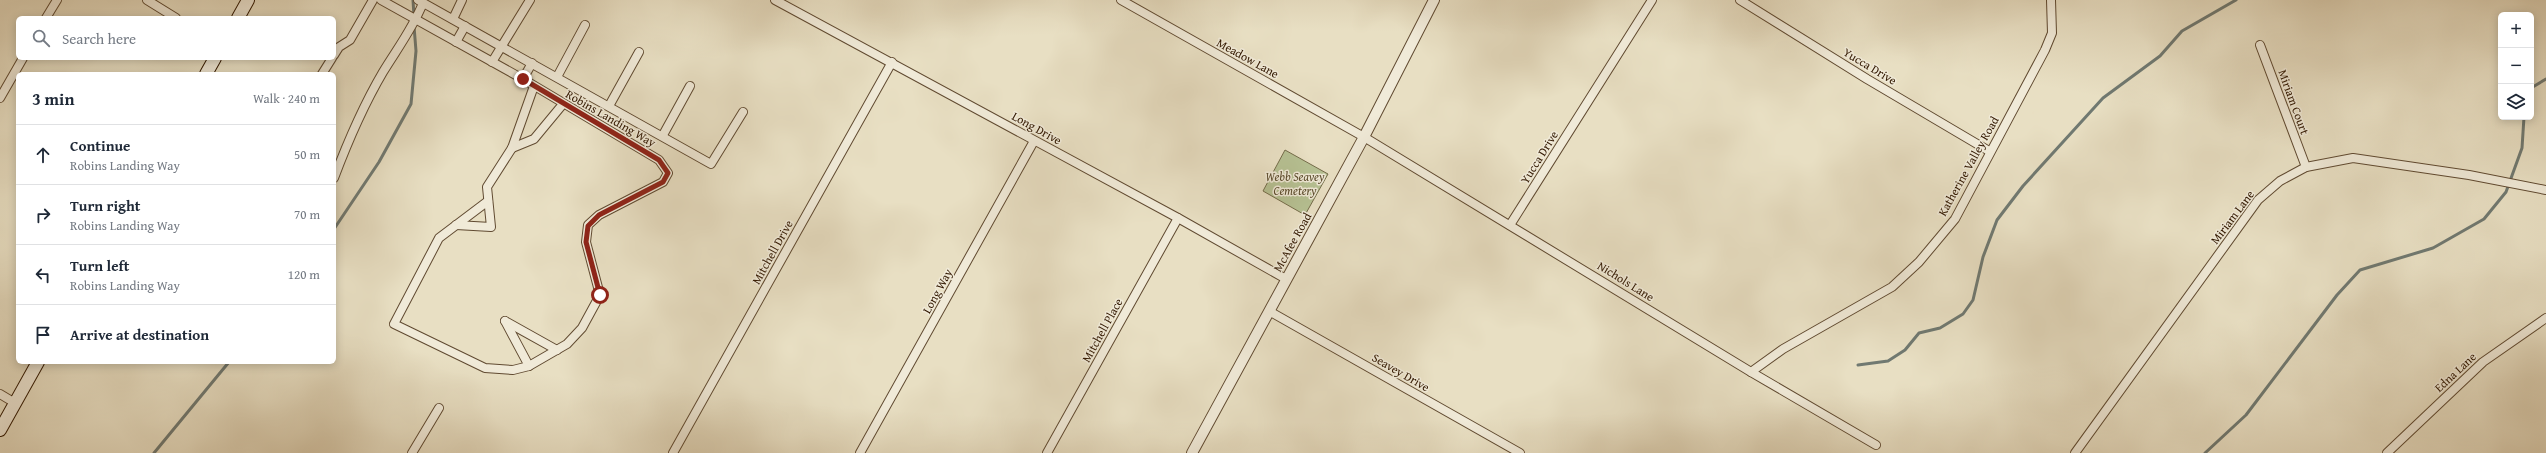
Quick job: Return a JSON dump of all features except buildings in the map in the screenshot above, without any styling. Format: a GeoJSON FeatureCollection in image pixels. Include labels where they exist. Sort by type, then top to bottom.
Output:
{"type":"FeatureCollection","features":[{"type":"Feature","properties":{"kind":"main road"},"geometry":{"type":"LineString","coordinates":[[239,16],[248,0]]}},
{"type":"Feature","properties":{"kind":"main road"},"geometry":{"type":"LineString","coordinates":[[207,72],[214,60]]}},
{"type":"Feature","properties":{"kind":"main road"},"geometry":{"type":"LineString","coordinates":[[0,430],[37,364]]}},
{"type":"Feature","properties":{"kind":"street"},"geometry":{"type":"LineString","coordinates":[[47,16],[57,0]]}},
{"type":"Feature","properties":{"kind":"street"},"geometry":{"type":"LineString","coordinates":[[336,52],[339,47],[350,40],[373,0]]}},
{"type":"Feature","properties":{"kind":"street","name":"Robins Landing Way"},"geometry":{"type":"LineString","coordinates":[[381,0],[523,79],[659,160],[668,173],[663,182],[599,215],[588,226],[586,242],[600,295],[582,328],[567,344],[529,366],[513,370],[485,368],[394,324],[439,238],[456,225]]}},
{"type":"Feature","properties":{"kind":"street"},"geometry":{"type":"LineString","coordinates":[[452,19],[462,0]]}},
{"type":"Feature","properties":{"kind":"street"},"geometry":{"type":"LineString","coordinates":[[492,62],[503,47],[530,0]]}},
{"type":"Feature","properties":{"kind":"street","name":"Long Drive"},"geometry":{"type":"LineString","coordinates":[[775,0],[1178,218],[1286,279]]}},
{"type":"Feature","properties":{"kind":"street","name":"McAfee Road"},"geometry":{"type":"LineString","coordinates":[[1194,452],[1286,279],[1364,137],[1434,0]]}},
{"type":"Feature","properties":{"kind":"street","name":"Yucca Drive"},"geometry":{"type":"LineString","coordinates":[[1510,225],[1652,0]]}},
{"type":"Feature","properties":{"kind":"street","name":"Yucca Drive"},"geometry":{"type":"LineString","coordinates":[[1740,0],[1867,79],[1990,151]]}},
{"type":"Feature","properties":{"kind":"street","name":"Katherine Valley Road"},"geometry":{"type":"LineString","coordinates":[[1751,372],[1783,349],[1892,287],[1919,262],[1955,219],[2052,33],[2051,0]]}},
{"type":"Feature","properties":{"kind":"street"},"geometry":{"type":"LineString","coordinates":[[150,1],[173,16]]}},
{"type":"Feature","properties":{"kind":"street","name":"Meadow Lane"},"geometry":{"type":"LineString","coordinates":[[1125,1],[1364,137]]}},
{"type":"Feature","properties":{"kind":"street"},"geometry":{"type":"LineString","coordinates":[[336,173],[355,124],[384,72],[416,20],[421,2]]}},
{"type":"Feature","properties":{"kind":"street","name":"Robins Landing Way"},"geometry":{"type":"LineString","coordinates":[[421,2],[663,135],[711,164],[743,112]]}},
{"type":"Feature","properties":{"kind":"street"},"geometry":{"type":"LineString","coordinates":[[557,77],[585,25]]}},
{"type":"Feature","properties":{"kind":"street"},"geometry":{"type":"LineString","coordinates":[[456,42],[465,26]]}},
{"type":"Feature","properties":{"kind":"street","name":"Miriam Court"},"geometry":{"type":"LineString","coordinates":[[2260,45],[2306,167]]}},
{"type":"Feature","properties":{"kind":"street"},"geometry":{"type":"LineString","coordinates":[[609,106],[639,52]]}},
{"type":"Feature","properties":{"kind":"street"},"geometry":{"type":"LineString","coordinates":[[0,98],[22,60]]}},
{"type":"Feature","properties":{"kind":"street"},"geometry":{"type":"LineString","coordinates":[[323,72],[331,60]]}},
{"type":"Feature","properties":{"kind":"street","name":"Mitchell Drive"},"geometry":{"type":"LineString","coordinates":[[673,453],[892,62]]}},
{"type":"Feature","properties":{"kind":"street"},"geometry":{"type":"LineString","coordinates":[[523,79],[532,63]]}},
{"type":"Feature","properties":{"kind":"street"},"geometry":{"type":"LineString","coordinates":[[456,225],[491,227],[487,187],[512,148],[534,86]]}},
{"type":"Feature","properties":{"kind":"street"},"geometry":{"type":"LineString","coordinates":[[663,135],[690,86]]}},
{"type":"Feature","properties":{"kind":"street"},"geometry":{"type":"LineString","coordinates":[[512,148],[534,139],[563,104]]}},
{"type":"Feature","properties":{"kind":"street","name":"Nichols Lane"},"geometry":{"type":"LineString","coordinates":[[1364,137],[1751,372],[1876,445]]}},
{"type":"Feature","properties":{"kind":"street","name":"Long Way"},"geometry":{"type":"LineString","coordinates":[[860,453],[1034,141]]}},
{"type":"Feature","properties":{"kind":"street","name":"Miriam Lane"},"geometry":{"type":"LineString","coordinates":[[2076,453],[2258,200],[2280,181],[2306,167],[2353,158],[2470,175],[2546,190]]}},
{"type":"Feature","properties":{"kind":"street"},"geometry":{"type":"LineString","coordinates":[[456,225],[488,201]]}},
{"type":"Feature","properties":{"kind":"street","name":"Mitchell Place"},"geometry":{"type":"LineString","coordinates":[[1047,453],[1178,218]]}},
{"type":"Feature","properties":{"kind":"street","name":"Seavey Drive"},"geometry":{"type":"LineString","coordinates":[[1269,311],[1520,453]]}},
{"type":"Feature","properties":{"kind":"street","name":"Edna Lane"},"geometry":{"type":"LineString","coordinates":[[2387,453],[2483,362],[2546,318]]}},
{"type":"Feature","properties":{"kind":"street"},"geometry":{"type":"LineString","coordinates":[[529,366],[505,321],[557,350]]}},
{"type":"Feature","properties":{"kind":"street"},"geometry":{"type":"LineString","coordinates":[[0,394],[15,403]]}},
{"type":"Feature","properties":{"kind":"street"},"geometry":{"type":"LineString","coordinates":[[412,453],[439,408]]}},
{"type":"Feature","properties":{"kind":"green space","name":"Webb Seavey Cemetery"},"geometry":{"type":"Polygon","coordinates":[[[1285,150],[1328,174],[1305,215],[1263,191],[1285,150]]]}},
{"type":"Feature","properties":{"kind":"waterway"},"geometry":{"type":"LineString","coordinates":[[413,0],[414,16]]}},
{"type":"Feature","properties":{"kind":"waterway"},"geometry":{"type":"LineString","coordinates":[[1858,365],[1888,361],[1905,350],[1919,333],[1940,328],[1963,314],[1973,300],[1983,257],[1997,220],[2023,186],[2103,98],[2160,56],[2182,31],[2236,0]]}},
{"type":"Feature","properties":{"kind":"waterway"},"geometry":{"type":"LineString","coordinates":[[336,226],[379,162],[411,104],[416,51],[414,26]]}},
{"type":"Feature","properties":{"kind":"waterway"},"geometry":{"type":"LineString","coordinates":[[2534,86],[2546,79]]}},
{"type":"Feature","properties":{"kind":"waterway"},"geometry":{"type":"LineString","coordinates":[[2205,453],[2246,415],[2337,295],[2360,270],[2433,248],[2484,219],[2506,192],[2522,148],[2524,120]]}},
{"type":"Feature","properties":{"kind":"waterway"},"geometry":{"type":"LineString","coordinates":[[154,453],[227,364]]}},
{"type":"Feature","properties":{"kind":"route"},"geometry":{"type":"LineString","coordinates":[[523,79],[573,111],[659,160],[668,173],[663,182],[599,215],[588,226],[586,242],[600,295]]}}]}
